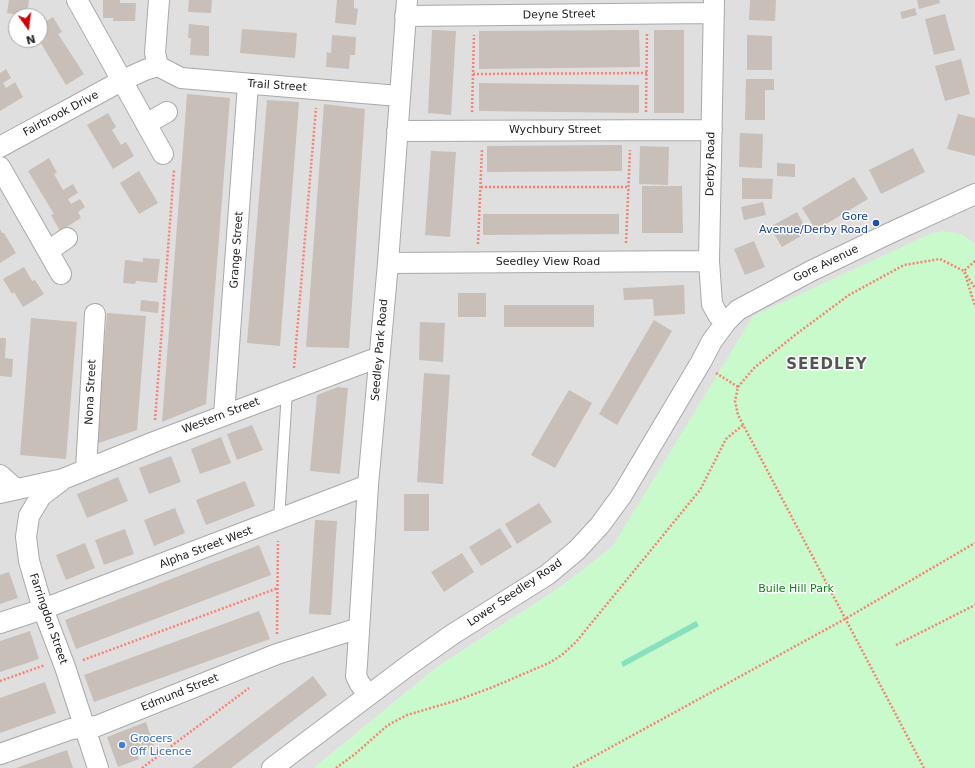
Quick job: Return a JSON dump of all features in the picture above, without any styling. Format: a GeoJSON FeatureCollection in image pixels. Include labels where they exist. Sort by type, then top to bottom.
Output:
{"type":"FeatureCollection","features":[{"type":"Feature","properties":{"kind":"street"},"geometry":{"type":"LineString","coordinates":[[77,0],[168,161]]}},
{"type":"Feature","properties":{"kind":"street"},"geometry":{"type":"LineString","coordinates":[[158,66],[155,53],[159,0]]}},
{"type":"Feature","properties":{"kind":"street","name":"Deyne Street"},"geometry":{"type":"LineString","coordinates":[[406,8],[714,7]]}},
{"type":"Feature","properties":{"kind":"street","name":"Derby Road"},"geometry":{"type":"LineString","coordinates":[[714,7],[709,261],[712,304],[718,316],[726,322]]}},
{"type":"Feature","properties":{"kind":"street","name":"Seedley Park Road"},"geometry":{"type":"LineString","coordinates":[[369,695],[360,684],[356,676],[368,485],[388,263],[406,8]]}},
{"type":"Feature","properties":{"kind":"street","name":"Fairbrook Drive"},"geometry":{"type":"LineString","coordinates":[[0,147],[123,80],[144,70],[158,66]]}},
{"type":"Feature","properties":{"kind":"street","name":"Trail Street"},"geometry":{"type":"LineString","coordinates":[[158,66],[181,78],[399,96]]}},
{"type":"Feature","properties":{"kind":"street","name":"Grange Street"},"geometry":{"type":"LineString","coordinates":[[224,415],[248,84]]}},
{"type":"Feature","properties":{"kind":"street"},"geometry":{"type":"LineString","coordinates":[[146,124],[167,112]]}},
{"type":"Feature","properties":{"kind":"street","name":"Wychbury Street"},"geometry":{"type":"LineString","coordinates":[[397,131],[712,130]]}},
{"type":"Feature","properties":{"kind":"street"},"geometry":{"type":"LineString","coordinates":[[0,167],[61,274]]}},
{"type":"Feature","properties":{"kind":"street","name":"Gore Avenue"},"geometry":{"type":"LineString","coordinates":[[726,322],[738,310],[760,297],[890,233],[971,202]]}},
{"type":"Feature","properties":{"kind":"street"},"geometry":{"type":"LineString","coordinates":[[48,251],[68,238]]}},
{"type":"Feature","properties":{"kind":"street","name":"Seedley View Road"},"geometry":{"type":"LineString","coordinates":[[388,263],[709,261]]}},
{"type":"Feature","properties":{"kind":"street","name":"Nona Street"},"geometry":{"type":"LineString","coordinates":[[86,469],[95,314]]}},
{"type":"Feature","properties":{"kind":"street","name":"Lower Seedley Road"},"geometry":{"type":"LineString","coordinates":[[272,768],[409,665],[453,634],[547,574],[577,550],[600,525],[622,495],[712,341],[726,322]]}},
{"type":"Feature","properties":{"kind":"street","name":"Western Street"},"geometry":{"type":"LineString","coordinates":[[63,479],[291,389],[379,357]]}},
{"type":"Feature","properties":{"kind":"street"},"geometry":{"type":"LineString","coordinates":[[0,475],[8,491],[63,479]]}},
{"type":"Feature","properties":{"kind":"street","name":"Farringdon Street"},"geometry":{"type":"LineString","coordinates":[[63,479],[41,496],[29,516],[26,537],[29,561],[43,609],[64,663],[98,768]]}},
{"type":"Feature","properties":{"kind":"street","name":"Alpha Street West"},"geometry":{"type":"LineString","coordinates":[[0,623],[43,609],[368,485]]}},
{"type":"Feature","properties":{"kind":"street","name":"Edmund Street"},"geometry":{"type":"LineString","coordinates":[[0,754],[71,729],[97,726],[277,654],[359,628]]}},
{"type":"Feature","properties":{"kind":"lane"},"geometry":{"type":"LineString","coordinates":[[279,520],[291,389]]}},
{"type":"Feature","properties":{"kind":"path"},"geometry":{"type":"LineString","coordinates":[[646,112],[648,31]]}},
{"type":"Feature","properties":{"kind":"path"},"geometry":{"type":"LineString","coordinates":[[472,110],[474,34]]}},
{"type":"Feature","properties":{"kind":"path"},"geometry":{"type":"LineString","coordinates":[[473,74],[647,73]]}},
{"type":"Feature","properties":{"kind":"path"},"geometry":{"type":"LineString","coordinates":[[291,389],[317,89]]}},
{"type":"Feature","properties":{"kind":"path"},"geometry":{"type":"LineString","coordinates":[[476,262],[483,130]]}},
{"type":"Feature","properties":{"kind":"path"},"geometry":{"type":"LineString","coordinates":[[624,262],[631,130]]}},
{"type":"Feature","properties":{"kind":"path"},"geometry":{"type":"LineString","coordinates":[[154,442],[168,161]]}},
{"type":"Feature","properties":{"kind":"path"},"geometry":{"type":"LineString","coordinates":[[481,187],[628,187]]}},
{"type":"Feature","properties":{"kind":"path"},"geometry":{"type":"LineString","coordinates":[[924,768],[743,425],[738,415],[735,401],[738,387],[754,368],[801,330],[849,295],[904,265],[940,259],[964,271],[975,288]]}},
{"type":"Feature","properties":{"kind":"path"},"geometry":{"type":"LineString","coordinates":[[964,271],[975,261]]}},
{"type":"Feature","properties":{"kind":"path"},"geometry":{"type":"LineString","coordinates":[[964,271],[975,306]]}},
{"type":"Feature","properties":{"kind":"path"},"geometry":{"type":"LineString","coordinates":[[718,374],[738,387]]}},
{"type":"Feature","properties":{"kind":"path"},"geometry":{"type":"LineString","coordinates":[[336,768],[356,754],[388,726],[407,715],[458,700],[493,687],[549,663],[562,655],[576,642],[700,490],[726,439],[743,425]]}},
{"type":"Feature","properties":{"kind":"path"},"geometry":{"type":"LineString","coordinates":[[277,654],[279,520]]}},
{"type":"Feature","properties":{"kind":"path"},"geometry":{"type":"LineString","coordinates":[[573,768],[845,619],[975,543]]}},
{"type":"Feature","properties":{"kind":"path"},"geometry":{"type":"LineString","coordinates":[[0,681],[64,663],[278,588]]}},
{"type":"Feature","properties":{"kind":"path"},"geometry":{"type":"LineString","coordinates":[[896,645],[975,605]]}},
{"type":"Feature","properties":{"kind":"path"},"geometry":{"type":"LineString","coordinates":[[142,768],[252,686]]}},
{"type":"Feature","properties":{"kind":"shaded area"},"geometry":{"type":"Polygon","coordinates":[[[0,0],[975,0],[975,244],[961,234],[612,547],[559,588],[437,667],[314,768],[0,768],[0,0]]]}},
{"type":"Feature","properties":{"kind":"green space","name":"Buile Hill Park"},"geometry":{"type":"Polygon","coordinates":[[[943,231],[961,234],[975,244],[975,768],[314,768],[437,667],[559,588],[612,547],[753,316],[923,237],[943,231]]]}},
{"type":"Feature","properties":{"kind":"green space"},"geometry":{"type":"Polygon","coordinates":[[[696,621],[699,626],[623,667],[621,662],[696,621]]]}},
{"type":"Feature","properties":{"kind":"building"},"geometry":{"type":"Polygon","coordinates":[[[9,0],[29,0],[28,8],[8,8],[7,13],[9,0]]]}},
{"type":"Feature","properties":{"kind":"building"},"geometry":{"type":"Polygon","coordinates":[[[103,0],[120,0],[120,3],[136,3],[135,21],[113,21],[113,18],[103,18],[103,0]]]}},
{"type":"Feature","properties":{"kind":"building"},"geometry":{"type":"Polygon","coordinates":[[[189,0],[212,0],[211,13],[188,12],[189,0]]]}},
{"type":"Feature","properties":{"kind":"building"},"geometry":{"type":"Polygon","coordinates":[[[337,0],[354,0],[354,8],[358,9],[356,25],[335,23],[337,0]]]}},
{"type":"Feature","properties":{"kind":"building"},"geometry":{"type":"Polygon","coordinates":[[[750,0],[776,0],[775,21],[749,20],[750,0]]]}},
{"type":"Feature","properties":{"kind":"building"},"geometry":{"type":"Polygon","coordinates":[[[917,0],[939,0],[940,3],[919,9],[917,0]]]}},
{"type":"Feature","properties":{"kind":"building"},"geometry":{"type":"Polygon","coordinates":[[[915,8],[917,15],[902,19],[900,12],[915,8]]]}},
{"type":"Feature","properties":{"kind":"building"},"geometry":{"type":"Polygon","coordinates":[[[945,14],[955,50],[934,55],[925,19],[945,14]]]}},
{"type":"Feature","properties":{"kind":"building"},"geometry":{"type":"Polygon","coordinates":[[[53,17],[62,32],[58,34],[84,74],[66,85],[44,48],[48,48],[48,20],[53,17]]]}},
{"type":"Feature","properties":{"kind":"building"},"geometry":{"type":"Polygon","coordinates":[[[189,24],[209,26],[209,56],[190,55],[191,38],[188,38],[189,24]]]}},
{"type":"Feature","properties":{"kind":"building"},"geometry":{"type":"Polygon","coordinates":[[[242,29],[297,33],[295,58],[240,53],[242,29]]]}},
{"type":"Feature","properties":{"kind":"building"},"geometry":{"type":"Polygon","coordinates":[[[432,30],[456,31],[451,115],[428,113],[432,30]]]}},
{"type":"Feature","properties":{"kind":"building"},"geometry":{"type":"Polygon","coordinates":[[[639,30],[640,67],[479,69],[479,31],[639,30]]]}},
{"type":"Feature","properties":{"kind":"building"},"geometry":{"type":"Polygon","coordinates":[[[654,30],[684,30],[684,113],[654,113],[654,30]]]}},
{"type":"Feature","properties":{"kind":"building"},"geometry":{"type":"Polygon","coordinates":[[[332,35],[356,37],[355,55],[350,55],[349,69],[326,67],[327,52],[331,53],[332,35]]]}},
{"type":"Feature","properties":{"kind":"building"},"geometry":{"type":"Polygon","coordinates":[[[747,35],[772,36],[772,70],[747,70],[747,35]]]}},
{"type":"Feature","properties":{"kind":"building"},"geometry":{"type":"Polygon","coordinates":[[[961,59],[970,94],[945,101],[935,66],[961,59]]]}},
{"type":"Feature","properties":{"kind":"building"},"geometry":{"type":"Polygon","coordinates":[[[6,69],[11,78],[3,83],[6,88],[15,82],[23,97],[0,111],[0,73],[6,69]]]}},
{"type":"Feature","properties":{"kind":"building"},"geometry":{"type":"Polygon","coordinates":[[[746,79],[774,79],[774,90],[765,90],[765,120],[745,120],[746,79]]]}},
{"type":"Feature","properties":{"kind":"building"},"geometry":{"type":"Polygon","coordinates":[[[479,83],[639,85],[639,113],[479,111],[479,83]]]}},
{"type":"Feature","properties":{"kind":"building"},"geometry":{"type":"Polygon","coordinates":[[[187,94],[230,98],[206,404],[162,422],[187,94]]]}},
{"type":"Feature","properties":{"kind":"building"},"geometry":{"type":"Polygon","coordinates":[[[267,100],[299,102],[280,346],[247,343],[267,100]]]}},
{"type":"Feature","properties":{"kind":"building"},"geometry":{"type":"Polygon","coordinates":[[[324,104],[365,109],[349,348],[306,347],[324,104]]]}},
{"type":"Feature","properties":{"kind":"building"},"geometry":{"type":"Polygon","coordinates":[[[108,113],[116,127],[112,130],[121,145],[126,142],[134,156],[113,169],[87,125],[108,113]]]}},
{"type":"Feature","properties":{"kind":"building"},"geometry":{"type":"Polygon","coordinates":[[[958,114],[975,118],[975,156],[947,149],[958,114]]]}},
{"type":"Feature","properties":{"kind":"building"},"geometry":{"type":"Polygon","coordinates":[[[740,133],[763,134],[762,168],[739,167],[740,133]]]}},
{"type":"Feature","properties":{"kind":"building"},"geometry":{"type":"Polygon","coordinates":[[[622,145],[622,171],[487,172],[487,146],[622,145]]]}},
{"type":"Feature","properties":{"kind":"building"},"geometry":{"type":"Polygon","coordinates":[[[640,146],[669,147],[668,185],[639,184],[640,146]]]}},
{"type":"Feature","properties":{"kind":"building"},"geometry":{"type":"Polygon","coordinates":[[[913,148],[925,172],[881,194],[869,170],[913,148]]]}},
{"type":"Feature","properties":{"kind":"building"},"geometry":{"type":"Polygon","coordinates":[[[431,151],[456,152],[450,237],[425,235],[431,151]]]}},
{"type":"Feature","properties":{"kind":"building"},"geometry":{"type":"Polygon","coordinates":[[[49,158],[57,173],[54,174],[63,190],[73,184],[78,193],[68,199],[71,204],[80,199],[85,207],[78,212],[81,218],[60,231],[51,215],[54,214],[28,171],[49,158]]]}},
{"type":"Feature","properties":{"kind":"building"},"geometry":{"type":"Polygon","coordinates":[[[777,163],[795,164],[795,177],[777,176],[777,163]]]}},
{"type":"Feature","properties":{"kind":"building"},"geometry":{"type":"Polygon","coordinates":[[[139,171],[158,203],[139,214],[120,183],[139,171]]]}},
{"type":"Feature","properties":{"kind":"building"},"geometry":{"type":"Polygon","coordinates":[[[854,177],[868,199],[816,230],[802,208],[854,177]]]}},
{"type":"Feature","properties":{"kind":"building"},"geometry":{"type":"Polygon","coordinates":[[[742,178],[773,179],[772,199],[742,199],[742,178]]]}},
{"type":"Feature","properties":{"kind":"building"},"geometry":{"type":"Polygon","coordinates":[[[642,186],[682,186],[683,233],[642,233],[642,186]]]}},
{"type":"Feature","properties":{"kind":"building"},"geometry":{"type":"Polygon","coordinates":[[[763,202],[766,215],[744,220],[741,207],[763,202]]]}},
{"type":"Feature","properties":{"kind":"building"},"geometry":{"type":"Polygon","coordinates":[[[797,212],[808,232],[782,247],[770,227],[797,212]]]}},
{"type":"Feature","properties":{"kind":"building"},"geometry":{"type":"Polygon","coordinates":[[[483,214],[619,214],[619,234],[483,235],[483,214]]]}},
{"type":"Feature","properties":{"kind":"building"},"geometry":{"type":"Polygon","coordinates":[[[0,229],[16,253],[0,263],[0,229]]]}},
{"type":"Feature","properties":{"kind":"building"},"geometry":{"type":"Polygon","coordinates":[[[754,241],[765,267],[745,275],[734,249],[754,241]]]}},
{"type":"Feature","properties":{"kind":"building"},"geometry":{"type":"Polygon","coordinates":[[[143,258],[160,259],[157,283],[136,281],[135,284],[123,283],[125,260],[143,262],[143,258]]]}},
{"type":"Feature","properties":{"kind":"building"},"geometry":{"type":"Polygon","coordinates":[[[24,267],[32,281],[35,280],[44,294],[23,307],[14,292],[12,294],[3,279],[24,267]]]}},
{"type":"Feature","properties":{"kind":"building"},"geometry":{"type":"Polygon","coordinates":[[[684,285],[685,314],[654,316],[653,299],[624,300],[623,288],[684,285]]]}},
{"type":"Feature","properties":{"kind":"building"},"geometry":{"type":"Polygon","coordinates":[[[458,293],[486,293],[486,317],[458,317],[458,293]]]}},
{"type":"Feature","properties":{"kind":"building"},"geometry":{"type":"Polygon","coordinates":[[[141,300],[159,302],[158,313],[140,311],[141,300]]]}},
{"type":"Feature","properties":{"kind":"building"},"geometry":{"type":"Polygon","coordinates":[[[504,305],[594,305],[594,327],[504,327],[504,305]]]}},
{"type":"Feature","properties":{"kind":"building"},"geometry":{"type":"Polygon","coordinates":[[[107,313],[146,316],[137,430],[96,444],[107,313]]]}},
{"type":"Feature","properties":{"kind":"building"},"geometry":{"type":"Polygon","coordinates":[[[31,318],[77,322],[66,459],[20,455],[31,318]]]}},
{"type":"Feature","properties":{"kind":"building"},"geometry":{"type":"Polygon","coordinates":[[[654,320],[672,331],[617,425],[599,414],[654,320]]]}},
{"type":"Feature","properties":{"kind":"building"},"geometry":{"type":"Polygon","coordinates":[[[420,322],[445,323],[443,362],[419,360],[420,322]]]}},
{"type":"Feature","properties":{"kind":"building"},"geometry":{"type":"Polygon","coordinates":[[[0,338],[6,338],[5,358],[13,359],[12,377],[0,376],[0,338]]]}},
{"type":"Feature","properties":{"kind":"building"},"geometry":{"type":"Polygon","coordinates":[[[424,373],[450,375],[443,484],[417,482],[424,373]]]}},
{"type":"Feature","properties":{"kind":"building"},"geometry":{"type":"Polygon","coordinates":[[[338,387],[348,388],[340,474],[310,471],[317,395],[338,387]]]}},
{"type":"Feature","properties":{"kind":"building"},"geometry":{"type":"Polygon","coordinates":[[[569,390],[592,403],[555,468],[531,455],[569,390]]]}},
{"type":"Feature","properties":{"kind":"building"},"geometry":{"type":"Polygon","coordinates":[[[252,425],[263,450],[237,460],[227,434],[252,425]]]}},
{"type":"Feature","properties":{"kind":"building"},"geometry":{"type":"Polygon","coordinates":[[[221,437],[231,463],[200,474],[191,449],[221,437]]]}},
{"type":"Feature","properties":{"kind":"building"},"geometry":{"type":"Polygon","coordinates":[[[171,456],[181,482],[149,494],[139,468],[171,456]]]}},
{"type":"Feature","properties":{"kind":"building"},"geometry":{"type":"Polygon","coordinates":[[[118,477],[128,501],[87,518],[77,494],[118,477]]]}},
{"type":"Feature","properties":{"kind":"building"},"geometry":{"type":"Polygon","coordinates":[[[245,481],[255,506],[206,525],[196,500],[245,481]]]}},
{"type":"Feature","properties":{"kind":"building"},"geometry":{"type":"Polygon","coordinates":[[[404,494],[429,494],[429,531],[404,531],[404,494]]]}},
{"type":"Feature","properties":{"kind":"building"},"geometry":{"type":"Polygon","coordinates":[[[539,503],[552,522],[517,544],[505,524],[539,503]]]}},
{"type":"Feature","properties":{"kind":"building"},"geometry":{"type":"Polygon","coordinates":[[[175,508],[185,533],[154,546],[144,520],[175,508]]]}},
{"type":"Feature","properties":{"kind":"building"},"geometry":{"type":"Polygon","coordinates":[[[315,520],[337,521],[331,615],[309,614],[315,520]]]}},
{"type":"Feature","properties":{"kind":"building"},"geometry":{"type":"Polygon","coordinates":[[[500,528],[512,547],[481,566],[469,547],[500,528]]]}},
{"type":"Feature","properties":{"kind":"building"},"geometry":{"type":"Polygon","coordinates":[[[125,529],[134,554],[104,565],[95,540],[125,529]]]}},
{"type":"Feature","properties":{"kind":"building"},"geometry":{"type":"Polygon","coordinates":[[[85,543],[95,568],[66,580],[56,555],[85,543]]]}},
{"type":"Feature","properties":{"kind":"building"},"geometry":{"type":"Polygon","coordinates":[[[259,545],[271,575],[76,649],[65,620],[259,545]]]}},
{"type":"Feature","properties":{"kind":"building"},"geometry":{"type":"Polygon","coordinates":[[[462,553],[474,572],[444,592],[431,572],[462,553]]]}},
{"type":"Feature","properties":{"kind":"building"},"geometry":{"type":"Polygon","coordinates":[[[9,572],[18,598],[0,604],[0,575],[9,572]]]}},
{"type":"Feature","properties":{"kind":"building"},"geometry":{"type":"Polygon","coordinates":[[[259,611],[270,639],[94,702],[84,675],[259,611]]]}},
{"type":"Feature","properties":{"kind":"building"},"geometry":{"type":"Polygon","coordinates":[[[30,631],[39,659],[0,672],[0,641],[30,631]]]}},
{"type":"Feature","properties":{"kind":"building"},"geometry":{"type":"Polygon","coordinates":[[[313,676],[327,695],[231,768],[192,768],[313,676]]]}},
{"type":"Feature","properties":{"kind":"building"},"geometry":{"type":"Polygon","coordinates":[[[45,682],[56,713],[0,733],[0,698],[45,682]]]}},
{"type":"Feature","properties":{"kind":"building"},"geometry":{"type":"Polygon","coordinates":[[[146,722],[154,747],[136,753],[139,759],[118,767],[107,737],[146,722]]]}},
{"type":"Feature","properties":{"kind":"building"},"geometry":{"type":"Polygon","coordinates":[[[67,750],[73,768],[16,768],[67,750]]]}},
{"type":"Feature","properties":{"kind":"place","name":"Gore Avenue/Derby Road"},"geometry":{"type":"Point","coordinates":[876,223]}},
{"type":"Feature","properties":{"kind":"place","name":"Grocers Off Licence"},"geometry":{"type":"Point","coordinates":[122,745]}},
{"type":"Feature","properties":{"kind":"district","name":"SEEDLEY"},"geometry":{"type":"Point","coordinates":[827,365]}}]}
